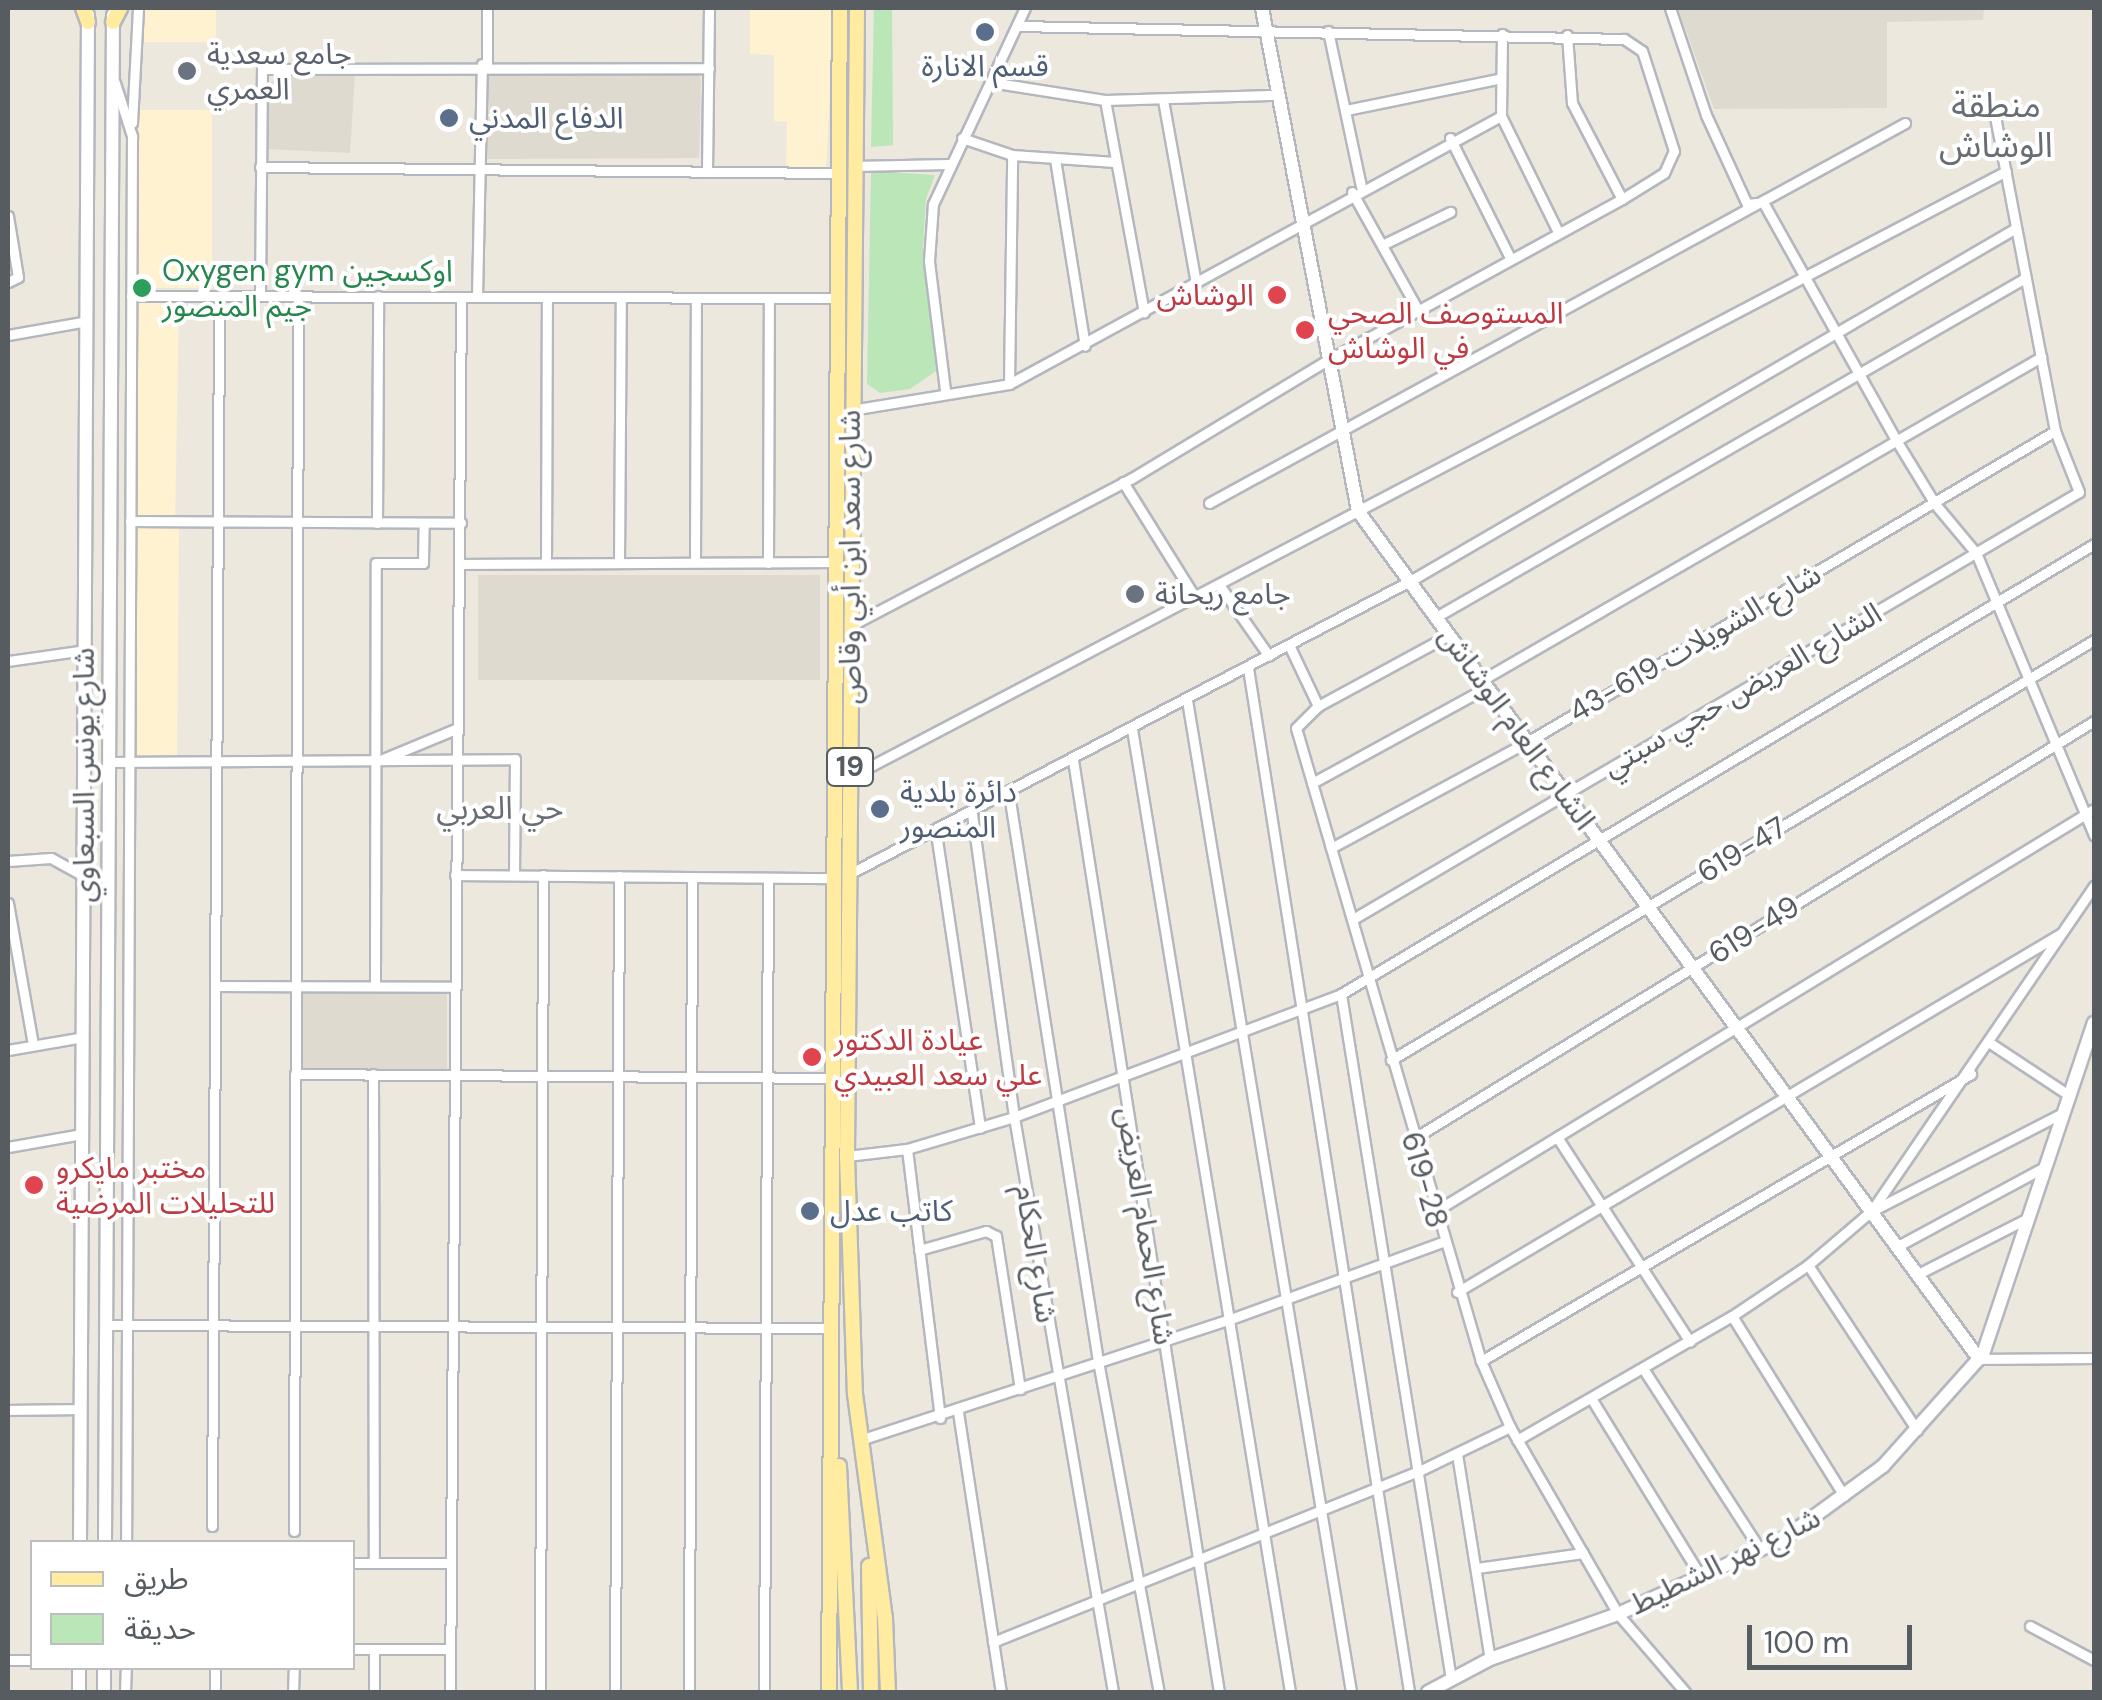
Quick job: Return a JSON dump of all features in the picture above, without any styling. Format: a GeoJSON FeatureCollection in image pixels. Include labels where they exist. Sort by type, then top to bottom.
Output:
{"type":"FeatureCollection","features":[{"type":"Feature","properties":{"kind":"main road","name":"شارع سعد ابن أبي وقاص"},"geometry":{"type":"LineString","coordinates":[[840,8],[836,562],[847,1156],[860,1440],[868,1525]]}},
{"type":"Feature","properties":{"kind":"main road","name":"شارع سعد ابن أبي وقاص"},"geometry":{"type":"LineString","coordinates":[[832,1371],[835,1078],[850,778],[857,8]]}},
{"type":"Feature","properties":{"kind":"main road","name":"الشارع العام الوشاش"},"geometry":{"type":"LineString","coordinates":[[1262,8],[1326,362],[1358,511],[1980,1359]]}},
{"type":"Feature","properties":{"kind":"main road","name":"شارع يونس السبعاوي"},"geometry":{"type":"LineString","coordinates":[[80,1540],[87,12]]}},
{"type":"Feature","properties":{"kind":"main road","name":"شارع يونس السبعاوي"},"geometry":{"type":"LineString","coordinates":[[104,1540],[115,12]]}},
{"type":"Feature","properties":{"kind":"main road"},"geometry":{"type":"LineString","coordinates":[[84,876],[108,875]]}},
{"type":"Feature","properties":{"kind":"main road","name":"شارع نهر الشطيط"},"geometry":{"type":"LineString","coordinates":[[1428,1692],[1490,1659],[1618,1614],[1760,1549],[1846,1499],[1916,1430],[1980,1359],[2066,1094],[2094,1023]]}},
{"type":"Feature","properties":{"kind":"main road"},"geometry":{"type":"LineString","coordinates":[[829,1692],[832,1371]]}},
{"type":"Feature","properties":{"kind":"main road"},"geometry":{"type":"LineString","coordinates":[[832,1371],[850,1692]]}},
{"type":"Feature","properties":{"kind":"main road"},"geometry":{"type":"LineString","coordinates":[[868,1525],[871,1692]]}},
{"type":"Feature","properties":{"kind":"main road"},"geometry":{"type":"LineString","coordinates":[[868,1525],[885,1618],[888,1692]]}},
{"type":"Feature","properties":{"kind":"street"},"geometry":{"type":"LineString","coordinates":[[126,1540],[132,136],[138,8]]}},
{"type":"Feature","properties":{"kind":"street"},"geometry":{"type":"LineString","coordinates":[[477,297],[487,8]]}},
{"type":"Feature","properties":{"kind":"street"},"geometry":{"type":"LineString","coordinates":[[707,172],[710,8]]}},
{"type":"Feature","properties":{"kind":"street"},"geometry":{"type":"LineString","coordinates":[[945,390],[929,234],[949,164],[1025,8]]}},
{"type":"Feature","properties":{"kind":"street"},"geometry":{"type":"LineString","coordinates":[[1670,8],[1706,115],[1747,204],[1764,202]]}},
{"type":"Feature","properties":{"kind":"street"},"geometry":{"type":"LineString","coordinates":[[850,626],[1123,482],[1326,362],[1622,199],[1664,172],[1674,151],[1634,42],[1502,34],[1018,26]]}},
{"type":"Feature","properties":{"kind":"street"},"geometry":{"type":"LineString","coordinates":[[1328,31],[1346,110],[1356,189],[1418,310]]}},
{"type":"Feature","properties":{"kind":"street"},"geometry":{"type":"LineString","coordinates":[[1502,34],[1497,78],[1500,116],[1558,232]]}},
{"type":"Feature","properties":{"kind":"street"},"geometry":{"type":"LineString","coordinates":[[1567,36],[1572,102],[1622,199]]}},
{"type":"Feature","properties":{"kind":"street"},"geometry":{"type":"LineString","coordinates":[[260,296],[262,68],[484,64],[709,68]]}},
{"type":"Feature","properties":{"kind":"street"},"geometry":{"type":"LineString","coordinates":[[113,74],[132,136]]}},
{"type":"Feature","properties":{"kind":"street"},"geometry":{"type":"LineString","coordinates":[[1346,110],[1497,78]]}},
{"type":"Feature","properties":{"kind":"street"},"geometry":{"type":"LineString","coordinates":[[990,82],[1104,100],[1278,96]]}},
{"type":"Feature","properties":{"kind":"street"},"geometry":{"type":"LineString","coordinates":[[1104,100],[1144,312]]}},
{"type":"Feature","properties":{"kind":"street"},"geometry":{"type":"LineString","coordinates":[[1163,100],[1196,283]]}},
{"type":"Feature","properties":{"kind":"street"},"geometry":{"type":"LineString","coordinates":[[1994,110],[2055,432]]}},
{"type":"Feature","properties":{"kind":"street"},"geometry":{"type":"LineString","coordinates":[[851,410],[945,390],[1009,384],[1085,346],[1356,189],[1500,116]]}},
{"type":"Feature","properties":{"kind":"street"},"geometry":{"type":"LineString","coordinates":[[1209,503],[1905,123]]}},
{"type":"Feature","properties":{"kind":"street"},"geometry":{"type":"LineString","coordinates":[[962,138],[1012,155],[1115,162]]}},
{"type":"Feature","properties":{"kind":"street"},"geometry":{"type":"LineString","coordinates":[[1450,138],[1510,258]]}},
{"type":"Feature","properties":{"kind":"street"},"geometry":{"type":"LineString","coordinates":[[1009,384],[1012,155]]}},
{"type":"Feature","properties":{"kind":"street"},"geometry":{"type":"LineString","coordinates":[[1054,159],[1085,346]]}},
{"type":"Feature","properties":{"kind":"street"},"geometry":{"type":"LineString","coordinates":[[854,166],[949,164]]}},
{"type":"Feature","properties":{"kind":"street"},"geometry":{"type":"LineString","coordinates":[[260,167],[482,166],[836,173]]}},
{"type":"Feature","properties":{"kind":"street"},"geometry":{"type":"LineString","coordinates":[[850,778],[2006,171]]}},
{"type":"Feature","properties":{"kind":"street"},"geometry":{"type":"LineString","coordinates":[[1764,202],[1896,440],[1935,504],[1976,552],[2056,745],[2090,812],[2094,834]]}},
{"type":"Feature","properties":{"kind":"street"},"geometry":{"type":"LineString","coordinates":[[1382,245],[1450,212]]}},
{"type":"Feature","properties":{"kind":"street"},"geometry":{"type":"LineString","coordinates":[[8,216],[18,277],[10,282]]}},
{"type":"Feature","properties":{"kind":"street"},"geometry":{"type":"LineString","coordinates":[[455,875],[843,876],[936,833],[1410,581],[2016,228]]}},
{"type":"Feature","properties":{"kind":"street"},"geometry":{"type":"LineString","coordinates":[[1436,617],[2025,278]]}},
{"type":"Feature","properties":{"kind":"street"},"geometry":{"type":"LineString","coordinates":[[131,296],[836,298]]}},
{"type":"Feature","properties":{"kind":"street"},"geometry":{"type":"LineString","coordinates":[[212,1526],[219,296]]}},
{"type":"Feature","properties":{"kind":"street"},"geometry":{"type":"LineString","coordinates":[[294,1532],[298,296]]}},
{"type":"Feature","properties":{"kind":"street"},"geometry":{"type":"LineString","coordinates":[[376,523],[378,296]]}},
{"type":"Feature","properties":{"kind":"street"},"geometry":{"type":"LineString","coordinates":[[450,1692],[461,297]]}},
{"type":"Feature","properties":{"kind":"street"},"geometry":{"type":"LineString","coordinates":[[546,563],[548,297]]}},
{"type":"Feature","properties":{"kind":"street"},"geometry":{"type":"LineString","coordinates":[[619,562],[621,297]]}},
{"type":"Feature","properties":{"kind":"street"},"geometry":{"type":"LineString","coordinates":[[695,562],[696,298]]}},
{"type":"Feature","properties":{"kind":"street"},"geometry":{"type":"LineString","coordinates":[[768,563],[769,298]]}},
{"type":"Feature","properties":{"kind":"street"},"geometry":{"type":"LineString","coordinates":[[8,335],[86,321]]}},
{"type":"Feature","properties":{"kind":"street"},"geometry":{"type":"LineString","coordinates":[[1312,783],[2041,357]]}},
{"type":"Feature","properties":{"kind":"street","name":"الشارع العريض حجي سبتي"},"geometry":{"type":"LineString","coordinates":[[1353,919],[2079,492],[2055,432]]}},
{"type":"Feature","properties":{"kind":"street","name":"شارع الشويلات 619-43"},"geometry":{"type":"LineString","coordinates":[[1332,848],[1527,742],[2055,432]]}},
{"type":"Feature","properties":{"kind":"street"},"geometry":{"type":"LineString","coordinates":[[1123,482],[1196,599]]}},
{"type":"Feature","properties":{"kind":"street"},"geometry":{"type":"LineString","coordinates":[[130,522],[461,524]]}},
{"type":"Feature","properties":{"kind":"street"},"geometry":{"type":"LineString","coordinates":[[375,986],[376,563],[423,563],[424,524]]}},
{"type":"Feature","properties":{"kind":"street"},"geometry":{"type":"LineString","coordinates":[[847,1156],[907,1149],[1014,1117],[1122,1074],[1187,1054],[1370,980],[2094,544]]}},
{"type":"Feature","properties":{"kind":"street"},"geometry":{"type":"LineString","coordinates":[[460,564],[836,562]]}},
{"type":"Feature","properties":{"kind":"street"},"geometry":{"type":"LineString","coordinates":[[1220,586],[1269,656]]}},
{"type":"Feature","properties":{"kind":"street"},"geometry":{"type":"LineString","coordinates":[[1289,646],[1318,706],[1449,635]]}},
{"type":"Feature","properties":{"kind":"street","name":"619-47"},"geometry":{"type":"LineString","coordinates":[[1390,1060],[2094,640]]}},
{"type":"Feature","properties":{"kind":"street"},"geometry":{"type":"LineString","coordinates":[[8,661],[85,650]]}},
{"type":"Feature","properties":{"kind":"street"},"geometry":{"type":"LineString","coordinates":[[1248,668],[1409,1692]]}},
{"type":"Feature","properties":{"kind":"street"},"geometry":{"type":"LineString","coordinates":[[1187,700],[1289,1298],[1351,1692]]}},
{"type":"Feature","properties":{"kind":"street","name":"619-28"},"geometry":{"type":"LineString","coordinates":[[1318,706],[1296,721],[1456,1292],[1517,1440],[1618,1614],[1685,1692]]}},
{"type":"Feature","properties":{"kind":"street","name":"619-49"},"geometry":{"type":"LineString","coordinates":[[1413,1139],[2094,721]]}},
{"type":"Feature","properties":{"kind":"street"},"geometry":{"type":"LineString","coordinates":[[376,762],[458,728]]}},
{"type":"Feature","properties":{"kind":"street"},"geometry":{"type":"LineString","coordinates":[[1132,729],[1187,1054],[1260,1532],[1290,1692]]}},
{"type":"Feature","properties":{"kind":"street"},"geometry":{"type":"LineString","coordinates":[[109,762],[515,759],[514,875]]}},
{"type":"Feature","properties":{"kind":"street","name":"شارع الحمام العريض"},"geometry":{"type":"LineString","coordinates":[[1073,760],[1220,1692]]}},
{"type":"Feature","properties":{"kind":"street"},"geometry":{"type":"LineString","coordinates":[[1009,794],[1098,1361],[1159,1692]]}},
{"type":"Feature","properties":{"kind":"street"},"geometry":{"type":"LineString","coordinates":[[1434,1212],[2090,812]]}},
{"type":"Feature","properties":{"kind":"street","name":"شارع الحكام"},"geometry":{"type":"LineString","coordinates":[[972,814],[1014,1117],[1113,1692]]}},
{"type":"Feature","properties":{"kind":"street"},"geometry":{"type":"LineString","coordinates":[[936,833],[980,1128]]}},
{"type":"Feature","properties":{"kind":"street"},"geometry":{"type":"LineString","coordinates":[[8,861],[51,858],[84,876]]}},
{"type":"Feature","properties":{"kind":"street"},"geometry":{"type":"LineString","coordinates":[[540,1692],[543,875]]}},
{"type":"Feature","properties":{"kind":"street"},"geometry":{"type":"LineString","coordinates":[[615,1692],[618,876]]}},
{"type":"Feature","properties":{"kind":"street"},"geometry":{"type":"LineString","coordinates":[[689,1692],[692,877]]}},
{"type":"Feature","properties":{"kind":"street"},"geometry":{"type":"LineString","coordinates":[[764,1692],[768,878]]}},
{"type":"Feature","properties":{"kind":"street"},"geometry":{"type":"LineString","coordinates":[[1517,1440],[1732,1316],[1808,1266],[1870,1212],[1971,1074],[2094,886]]}},
{"type":"Feature","properties":{"kind":"street"},"geometry":{"type":"LineString","coordinates":[[8,903],[34,1045]]}},
{"type":"Feature","properties":{"kind":"street"},"geometry":{"type":"LineString","coordinates":[[1456,1292],[2060,934]]}},
{"type":"Feature","properties":{"kind":"street"},"geometry":{"type":"LineString","coordinates":[[216,986],[454,987]]}},
{"type":"Feature","properties":{"kind":"street"},"geometry":{"type":"LineString","coordinates":[[1341,994],[1421,1470],[1451,1680]]}},
{"type":"Feature","properties":{"kind":"street"},"geometry":{"type":"LineString","coordinates":[[8,1050],[83,1037]]}},
{"type":"Feature","properties":{"kind":"street"},"geometry":{"type":"LineString","coordinates":[[1990,1044],[2066,1094]]}},
{"type":"Feature","properties":{"kind":"street"},"geometry":{"type":"LineString","coordinates":[[295,1074],[835,1078]]}},
{"type":"Feature","properties":{"kind":"street"},"geometry":{"type":"LineString","coordinates":[[373,1074],[374,1563]]}},
{"type":"Feature","properties":{"kind":"street"},"geometry":{"type":"LineString","coordinates":[[1482,1361],[1644,1271],[1971,1074]]}},
{"type":"Feature","properties":{"kind":"street"},"geometry":{"type":"LineString","coordinates":[[1870,1212],[2059,1115]]}},
{"type":"Feature","properties":{"kind":"street"},"geometry":{"type":"LineString","coordinates":[[8,1147],[82,1134]]}},
{"type":"Feature","properties":{"kind":"street"},"geometry":{"type":"LineString","coordinates":[[1557,1137],[1690,1342]]}},
{"type":"Feature","properties":{"kind":"street"},"geometry":{"type":"LineString","coordinates":[[907,1149],[940,1418]]}},
{"type":"Feature","properties":{"kind":"street"},"geometry":{"type":"LineString","coordinates":[[1896,1247],[2041,1169]]}},
{"type":"Feature","properties":{"kind":"street"},"geometry":{"type":"LineString","coordinates":[[1916,1275],[2026,1219]]}},
{"type":"Feature","properties":{"kind":"street"},"geometry":{"type":"LineString","coordinates":[[919,1250],[986,1231],[996,1236],[1020,1388]]}},
{"type":"Feature","properties":{"kind":"street"},"geometry":{"type":"LineString","coordinates":[[860,1440],[958,1412],[1442,1242]]}},
{"type":"Feature","properties":{"kind":"street"},"geometry":{"type":"LineString","coordinates":[[1808,1266],[1916,1430]]}},
{"type":"Feature","properties":{"kind":"street"},"geometry":{"type":"LineString","coordinates":[[1732,1316],[1846,1499]]}},
{"type":"Feature","properties":{"kind":"street"},"geometry":{"type":"LineString","coordinates":[[106,1325],[832,1328]]}},
{"type":"Feature","properties":{"kind":"street"},"geometry":{"type":"LineString","coordinates":[[1980,1359],[2094,1358]]}},
{"type":"Feature","properties":{"kind":"street"},"geometry":{"type":"LineString","coordinates":[[1644,1370],[1760,1549]]}},
{"type":"Feature","properties":{"kind":"street"},"geometry":{"type":"LineString","coordinates":[[1591,1398],[1701,1577]]}},
{"type":"Feature","properties":{"kind":"street"},"geometry":{"type":"LineString","coordinates":[[8,1410],[80,1409]]}},
{"type":"Feature","properties":{"kind":"street"},"geometry":{"type":"LineString","coordinates":[[958,1412],[1000,1692]]}},
{"type":"Feature","properties":{"kind":"street"},"geometry":{"type":"LineString","coordinates":[[993,1642],[1421,1470],[1510,1427]]}},
{"type":"Feature","properties":{"kind":"street"},"geometry":{"type":"LineString","coordinates":[[1457,1454],[1490,1659]]}},
{"type":"Feature","properties":{"kind":"street"},"geometry":{"type":"LineString","coordinates":[[1477,1568],[1583,1553]]}},
{"type":"Feature","properties":{"kind":"street"},"geometry":{"type":"LineString","coordinates":[[355,1563],[450,1563]]}},
{"type":"Feature","properties":{"kind":"street"},"geometry":{"type":"LineString","coordinates":[[2030,1626],[2094,1660]]}},
{"type":"Feature","properties":{"kind":"street"},"geometry":{"type":"LineString","coordinates":[[355,1649],[450,1649]]}},
{"type":"Feature","properties":{"kind":"street"},"geometry":{"type":"LineString","coordinates":[[374,1649],[374,1692]]}},
{"type":"Feature","properties":{"kind":"shaded area"},"geometry":{"type":"Polygon","coordinates":[[[142,8],[216,8],[216,42],[142,42],[142,8]]]}},
{"type":"Feature","properties":{"kind":"shaded area"},"geometry":{"type":"Polygon","coordinates":[[[750,8],[834,8],[826,170],[786,171],[787,122],[774,121],[774,55],[750,54],[750,8]]]}},
{"type":"Feature","properties":{"kind":"shaded area"},"geometry":{"type":"Polygon","coordinates":[[[1678,8],[1984,8],[1983,20],[1887,22],[1887,108],[1714,109],[1678,8]]]}},
{"type":"Feature","properties":{"kind":"shaded area"},"geometry":{"type":"Polygon","coordinates":[[[486,71],[695,71],[701,79],[699,158],[485,159],[486,71]]]}},
{"type":"Feature","properties":{"kind":"shaded area"},"geometry":{"type":"Polygon","coordinates":[[[355,74],[350,153],[267,149],[267,87],[278,75],[355,74]]]}},
{"type":"Feature","properties":{"kind":"shaded area"},"geometry":{"type":"Polygon","coordinates":[[[137,110],[212,110],[212,288],[137,288],[137,110]]]}},
{"type":"Feature","properties":{"kind":"shaded area"},"geometry":{"type":"Polygon","coordinates":[[[135,299],[179,300],[175,516],[131,515],[135,299]]]}},
{"type":"Feature","properties":{"kind":"shaded area"},"geometry":{"type":"Polygon","coordinates":[[[141,525],[179,525],[177,759],[132,754],[133,530],[141,525]]]}},
{"type":"Feature","properties":{"kind":"shaded area"},"geometry":{"type":"Polygon","coordinates":[[[478,575],[820,575],[820,680],[478,680],[478,575]]]}},
{"type":"Feature","properties":{"kind":"shaded area"},"geometry":{"type":"Polygon","coordinates":[[[301,991],[447,991],[447,1070],[301,1070],[301,991]]]}},
{"type":"Feature","properties":{"kind":"green space"},"geometry":{"type":"Polygon","coordinates":[[[874,8],[892,8],[893,145],[871,147],[874,8]]]}},
{"type":"Feature","properties":{"kind":"green space"},"geometry":{"type":"Polygon","coordinates":[[[871,171],[935,175],[926,199],[923,248],[936,371],[910,389],[880,393],[867,384],[871,171]]]}},
{"type":"Feature","properties":{"kind":"place","name":"قسم الانارة"},"geometry":{"type":"Point","coordinates":[985,32]}},
{"type":"Feature","properties":{"kind":"place","name":"جامع سعدية العمري"},"geometry":{"type":"Point","coordinates":[187,71]}},
{"type":"Feature","properties":{"kind":"place","name":"الدفاع المدني"},"geometry":{"type":"Point","coordinates":[449,118]}},
{"type":"Feature","properties":{"kind":"place","name":"Oxygen gym اوكسجين جيم المنصور"},"geometry":{"type":"Point","coordinates":[142,288]}},
{"type":"Feature","properties":{"kind":"place","name":"الوشاش"},"geometry":{"type":"Point","coordinates":[1277,295]}},
{"type":"Feature","properties":{"kind":"place","name":"المستوصف الصحي في الوشاش"},"geometry":{"type":"Point","coordinates":[1305,330]}},
{"type":"Feature","properties":{"kind":"place","name":"جامع ريحانة"},"geometry":{"type":"Point","coordinates":[1135,594]}},
{"type":"Feature","properties":{"kind":"place","name":"دائرة بلدية المنصور"},"geometry":{"type":"Point","coordinates":[880,809]}},
{"type":"Feature","properties":{"kind":"place","name":"عيادة الدكتور علي سعد العبيدي"},"geometry":{"type":"Point","coordinates":[812,1057]}},
{"type":"Feature","properties":{"kind":"place","name":"مختبر مايكرو للتحليلات المرضية"},"geometry":{"type":"Point","coordinates":[34,1185]}},
{"type":"Feature","properties":{"kind":"place","name":"كاتب عدل"},"geometry":{"type":"Point","coordinates":[810,1211]}},
{"type":"Feature","properties":{"kind":"district","name":"منطقة الوشاش"},"geometry":{"type":"Point","coordinates":[1996,125]}},
{"type":"Feature","properties":{"kind":"district","name":"حي العربي"},"geometry":{"type":"Point","coordinates":[500,808]}}]}
